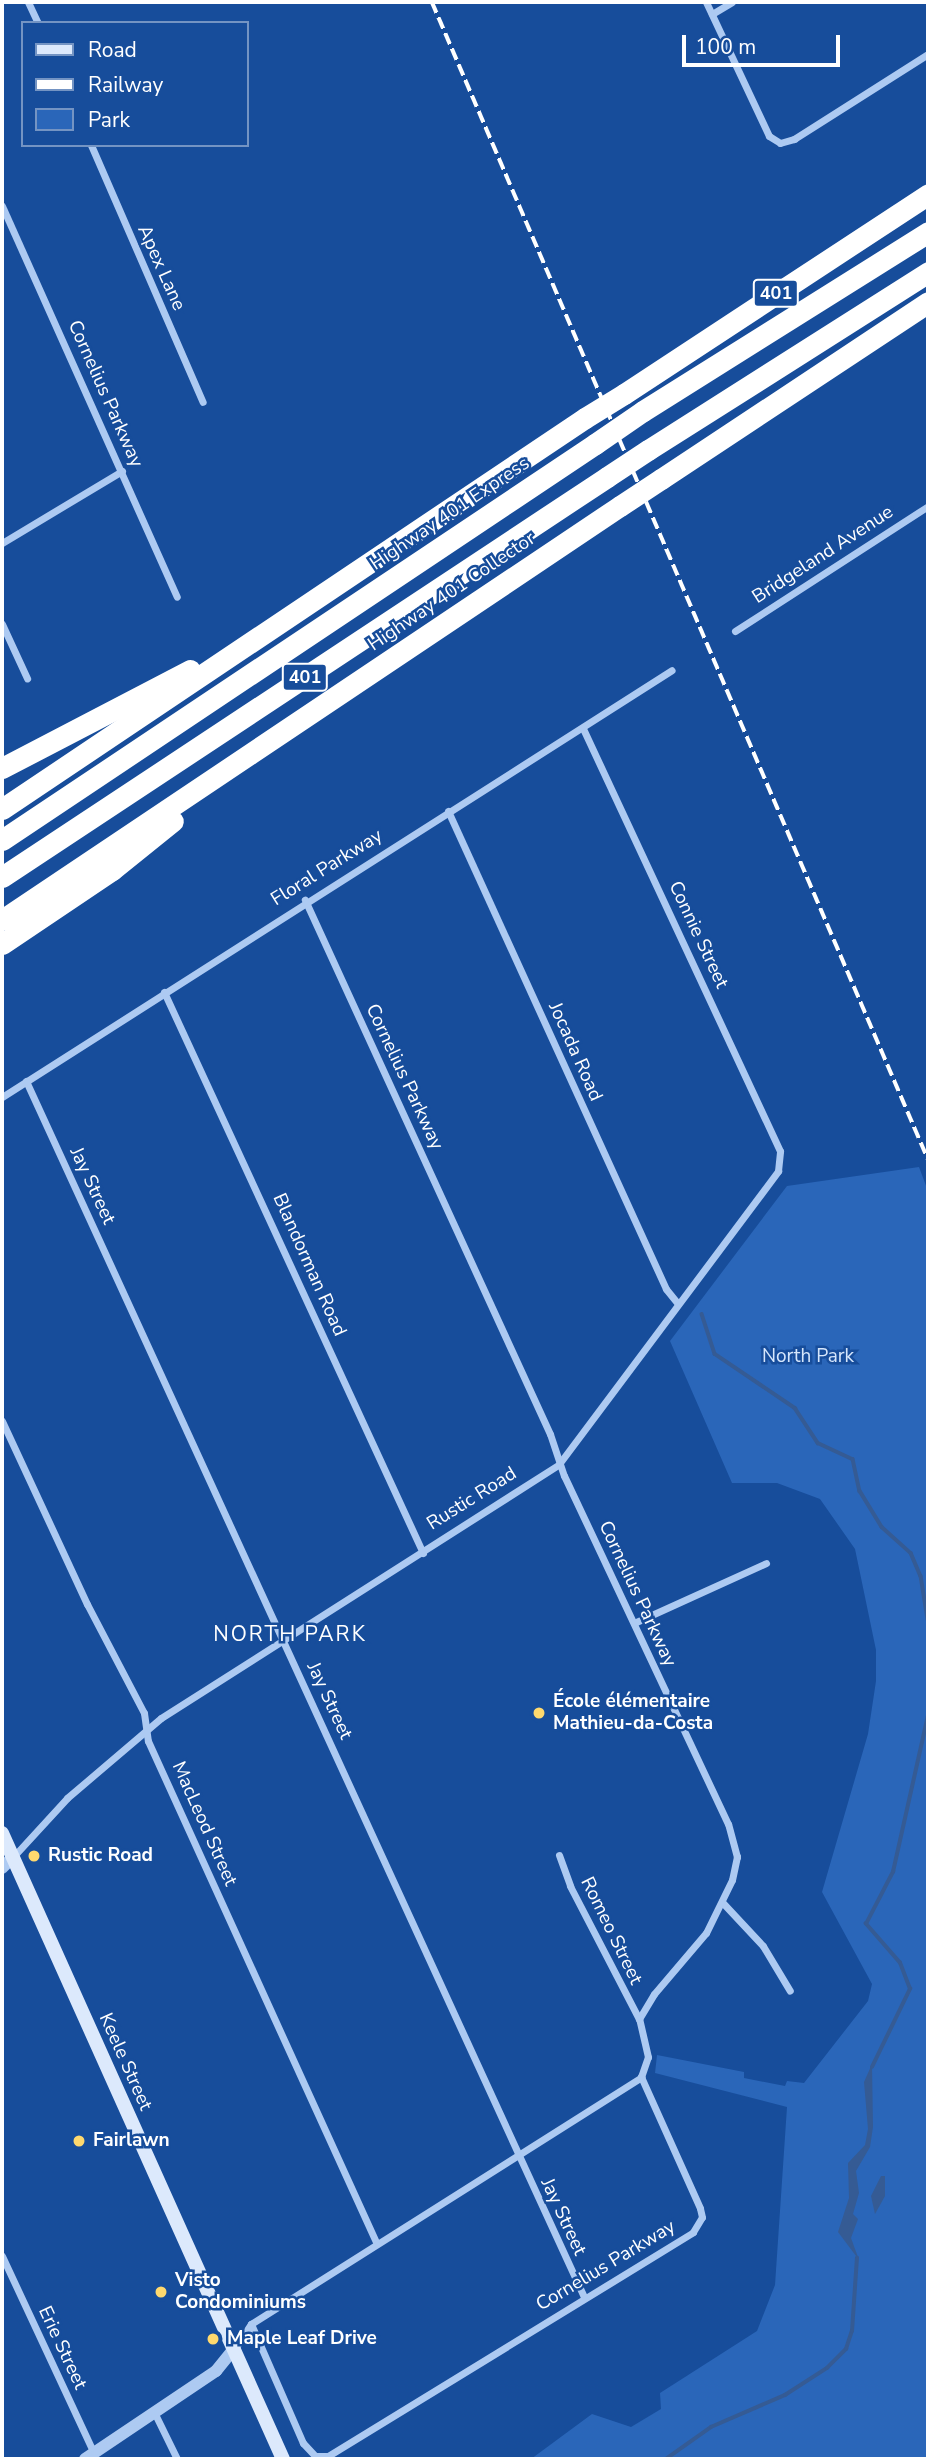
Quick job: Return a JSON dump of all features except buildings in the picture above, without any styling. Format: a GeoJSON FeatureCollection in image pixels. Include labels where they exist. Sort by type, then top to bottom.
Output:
{"type":"FeatureCollection","features":[{"type":"Feature","properties":{"kind":"highway","name":"401"},"geometry":{"type":"LineString","coordinates":[[2,809],[585,418],[928,194]]}},
{"type":"Feature","properties":{"kind":"highway","name":"Highway 401 Express"},"geometry":{"type":"LineString","coordinates":[[2,840],[643,411],[928,232]]}},
{"type":"Feature","properties":{"kind":"highway","name":"401"},"geometry":{"type":"LineString","coordinates":[[2,877],[648,450],[928,272]]}},
{"type":"Feature","properties":{"kind":"highway","name":"Highway 401 Collector"},"geometry":{"type":"LineString","coordinates":[[2,920],[928,302]]}},
{"type":"Feature","properties":{"kind":"highway"},"geometry":{"type":"LineString","coordinates":[[2,768],[200,664],[226,661]]}},
{"type":"Feature","properties":{"kind":"highway"},"geometry":{"type":"LineString","coordinates":[[2,944],[111,870],[284,733]]}},
{"type":"Feature","properties":{"kind":"main road","name":"Keele Street"},"geometry":{"type":"LineString","coordinates":[[2,1833],[283,2459]]}},
{"type":"Feature","properties":{"kind":"street"},"geometry":{"type":"LineString","coordinates":[[28,2],[36,21]]}},
{"type":"Feature","properties":{"kind":"street"},"geometry":{"type":"LineString","coordinates":[[706,2],[769,135],[780,143],[794,139],[928,54]]}},
{"type":"Feature","properties":{"kind":"street"},"geometry":{"type":"LineString","coordinates":[[712,14],[732,2]]}},
{"type":"Feature","properties":{"kind":"street","name":"Apex Lane"},"geometry":{"type":"LineString","coordinates":[[92,147],[203,402]]}},
{"type":"Feature","properties":{"kind":"street","name":"Cornelius Parkway"},"geometry":{"type":"LineString","coordinates":[[2,206],[177,597]]}},
{"type":"Feature","properties":{"kind":"street"},"geometry":{"type":"LineString","coordinates":[[2,543],[122,471]]}},
{"type":"Feature","properties":{"kind":"street","name":"Bridgeland Avenue"},"geometry":{"type":"LineString","coordinates":[[735,631],[928,506]]}},
{"type":"Feature","properties":{"kind":"street"},"geometry":{"type":"LineString","coordinates":[[2,624],[27,678]]}},
{"type":"Feature","properties":{"kind":"street","name":"Floral Parkway"},"geometry":{"type":"LineString","coordinates":[[2,1097],[305,900],[672,670]]}},
{"type":"Feature","properties":{"kind":"street","name":"Connie Street"},"geometry":{"type":"LineString","coordinates":[[583,728],[781,1156]]}},
{"type":"Feature","properties":{"kind":"street","name":"Jocada Road"},"geometry":{"type":"LineString","coordinates":[[448,811],[666,1289],[677,1304]]}},
{"type":"Feature","properties":{"kind":"street","name":"Cornelius Parkway"},"geometry":{"type":"LineString","coordinates":[[305,900],[559,1464],[735,1844],[737,1857],[723,1902],[688,1959],[653,1994],[639,2019]]}},
{"type":"Feature","properties":{"kind":"street","name":"Blandorman Road"},"geometry":{"type":"LineString","coordinates":[[164,992],[423,1553]]}},
{"type":"Feature","properties":{"kind":"street","name":"Jay Street"},"geometry":{"type":"LineString","coordinates":[[26,1081],[516,2155],[584,2297]]}},
{"type":"Feature","properties":{"kind":"street","name":"Rustic Road"},"geometry":{"type":"LineString","coordinates":[[2,1868],[67,1798],[148,1727],[559,1464],[677,1304],[769,1186],[781,1156]]}},
{"type":"Feature","properties":{"kind":"street","name":"MacLeod Street"},"geometry":{"type":"LineString","coordinates":[[2,1421],[148,1727],[148,1741],[376,2242]]}},
{"type":"Feature","properties":{"kind":"street"},"geometry":{"type":"LineString","coordinates":[[634,1623],[766,1563]]}},
{"type":"Feature","properties":{"kind":"street","name":"Romeo Street"},"geometry":{"type":"LineString","coordinates":[[559,1855],[570,1886],[639,2019]]}},
{"type":"Feature","properties":{"kind":"street"},"geometry":{"type":"LineString","coordinates":[[723,1902],[763,1947],[790,1992]]}},
{"type":"Feature","properties":{"kind":"street"},"geometry":{"type":"LineString","coordinates":[[90,2456],[216,2371],[251,2324],[376,2242],[641,2077],[648,2057],[639,2019]]}},
{"type":"Feature","properties":{"kind":"street","name":"Cornelius Parkway"},"geometry":{"type":"LineString","coordinates":[[251,2324],[303,2443],[315,2455],[328,2456],[693,2232],[702,2217],[641,2077]]}},
{"type":"Feature","properties":{"kind":"street","name":"Erie Street"},"geometry":{"type":"LineString","coordinates":[[2,2256],[90,2456]]}},
{"type":"Feature","properties":{"kind":"street"},"geometry":{"type":"LineString","coordinates":[[155,2414],[177,2459]]}},
{"type":"Feature","properties":{"kind":"green space","name":"North Park"},"geometry":{"type":"Polygon","coordinates":[[[919,1167],[928,1191],[928,2459],[531,2459],[592,2414],[631,2427],[661,2409],[660,2393],[757,2331],[775,2285],[787,2107],[655,2073],[657,2055],[744,2072],[744,2078],[785,2086],[787,2081],[804,2083],[868,2001],[872,1984],[822,1892],[868,1734],[876,1681],[876,1650],[855,1549],[820,1499],[777,1483],[732,1483],[670,1341],[787,1186],[919,1167]]]}},
{"type":"Feature","properties":{"kind":"shaded area"},"geometry":{"type":"Polygon","coordinates":[[[872,2064],[873,2127],[870,2147],[856,2171],[859,2193],[853,2214],[858,2219],[851,2238],[859,2260],[838,2232],[849,2198],[848,2163],[865,2145],[868,2129],[864,2082],[872,2064]]]}},
{"type":"Feature","properties":{"kind":"shaded area"},"geometry":{"type":"Polygon","coordinates":[[[881,2176],[885,2176],[885,2196],[875,2214],[871,2196],[881,2176]]]}},
{"type":"Feature","properties":{"kind":"waterway"},"geometry":{"type":"LineString","coordinates":[[702,1314],[715,1354],[795,1408],[818,1443],[853,1459],[860,1491],[882,1527],[911,1553],[921,1576],[928,1619]]}},
{"type":"Feature","properties":{"kind":"waterway"},"geometry":{"type":"LineString","coordinates":[[872,2067],[910,1989],[900,1963],[866,1924],[893,1872],[928,1715]]}},
{"type":"Feature","properties":{"kind":"waterway"},"geometry":{"type":"LineString","coordinates":[[666,2459],[711,2427],[785,2395],[827,2368],[846,2349],[852,2331],[857,2258]]}},
{"type":"Feature","properties":{"kind":"railway"},"geometry":{"type":"LineString","coordinates":[[432,2],[928,1159]]}},
{"type":"Feature","properties":{"kind":"place","name":"École élémentaire Mathieu-da-Costa"},"geometry":{"type":"Point","coordinates":[539,1713]}},
{"type":"Feature","properties":{"kind":"place","name":"Rustic Road"},"geometry":{"type":"Point","coordinates":[34,1856]}},
{"type":"Feature","properties":{"kind":"place","name":"Fairlawn"},"geometry":{"type":"Point","coordinates":[79,2141]}},
{"type":"Feature","properties":{"kind":"place","name":"Visto Condominiums"},"geometry":{"type":"Point","coordinates":[161,2292]}},
{"type":"Feature","properties":{"kind":"place","name":"Maple Leaf Drive"},"geometry":{"type":"Point","coordinates":[213,2339]}},
{"type":"Feature","properties":{"kind":"district","name":"NORTH PARK"},"geometry":{"type":"Point","coordinates":[290,1634]}}]}
